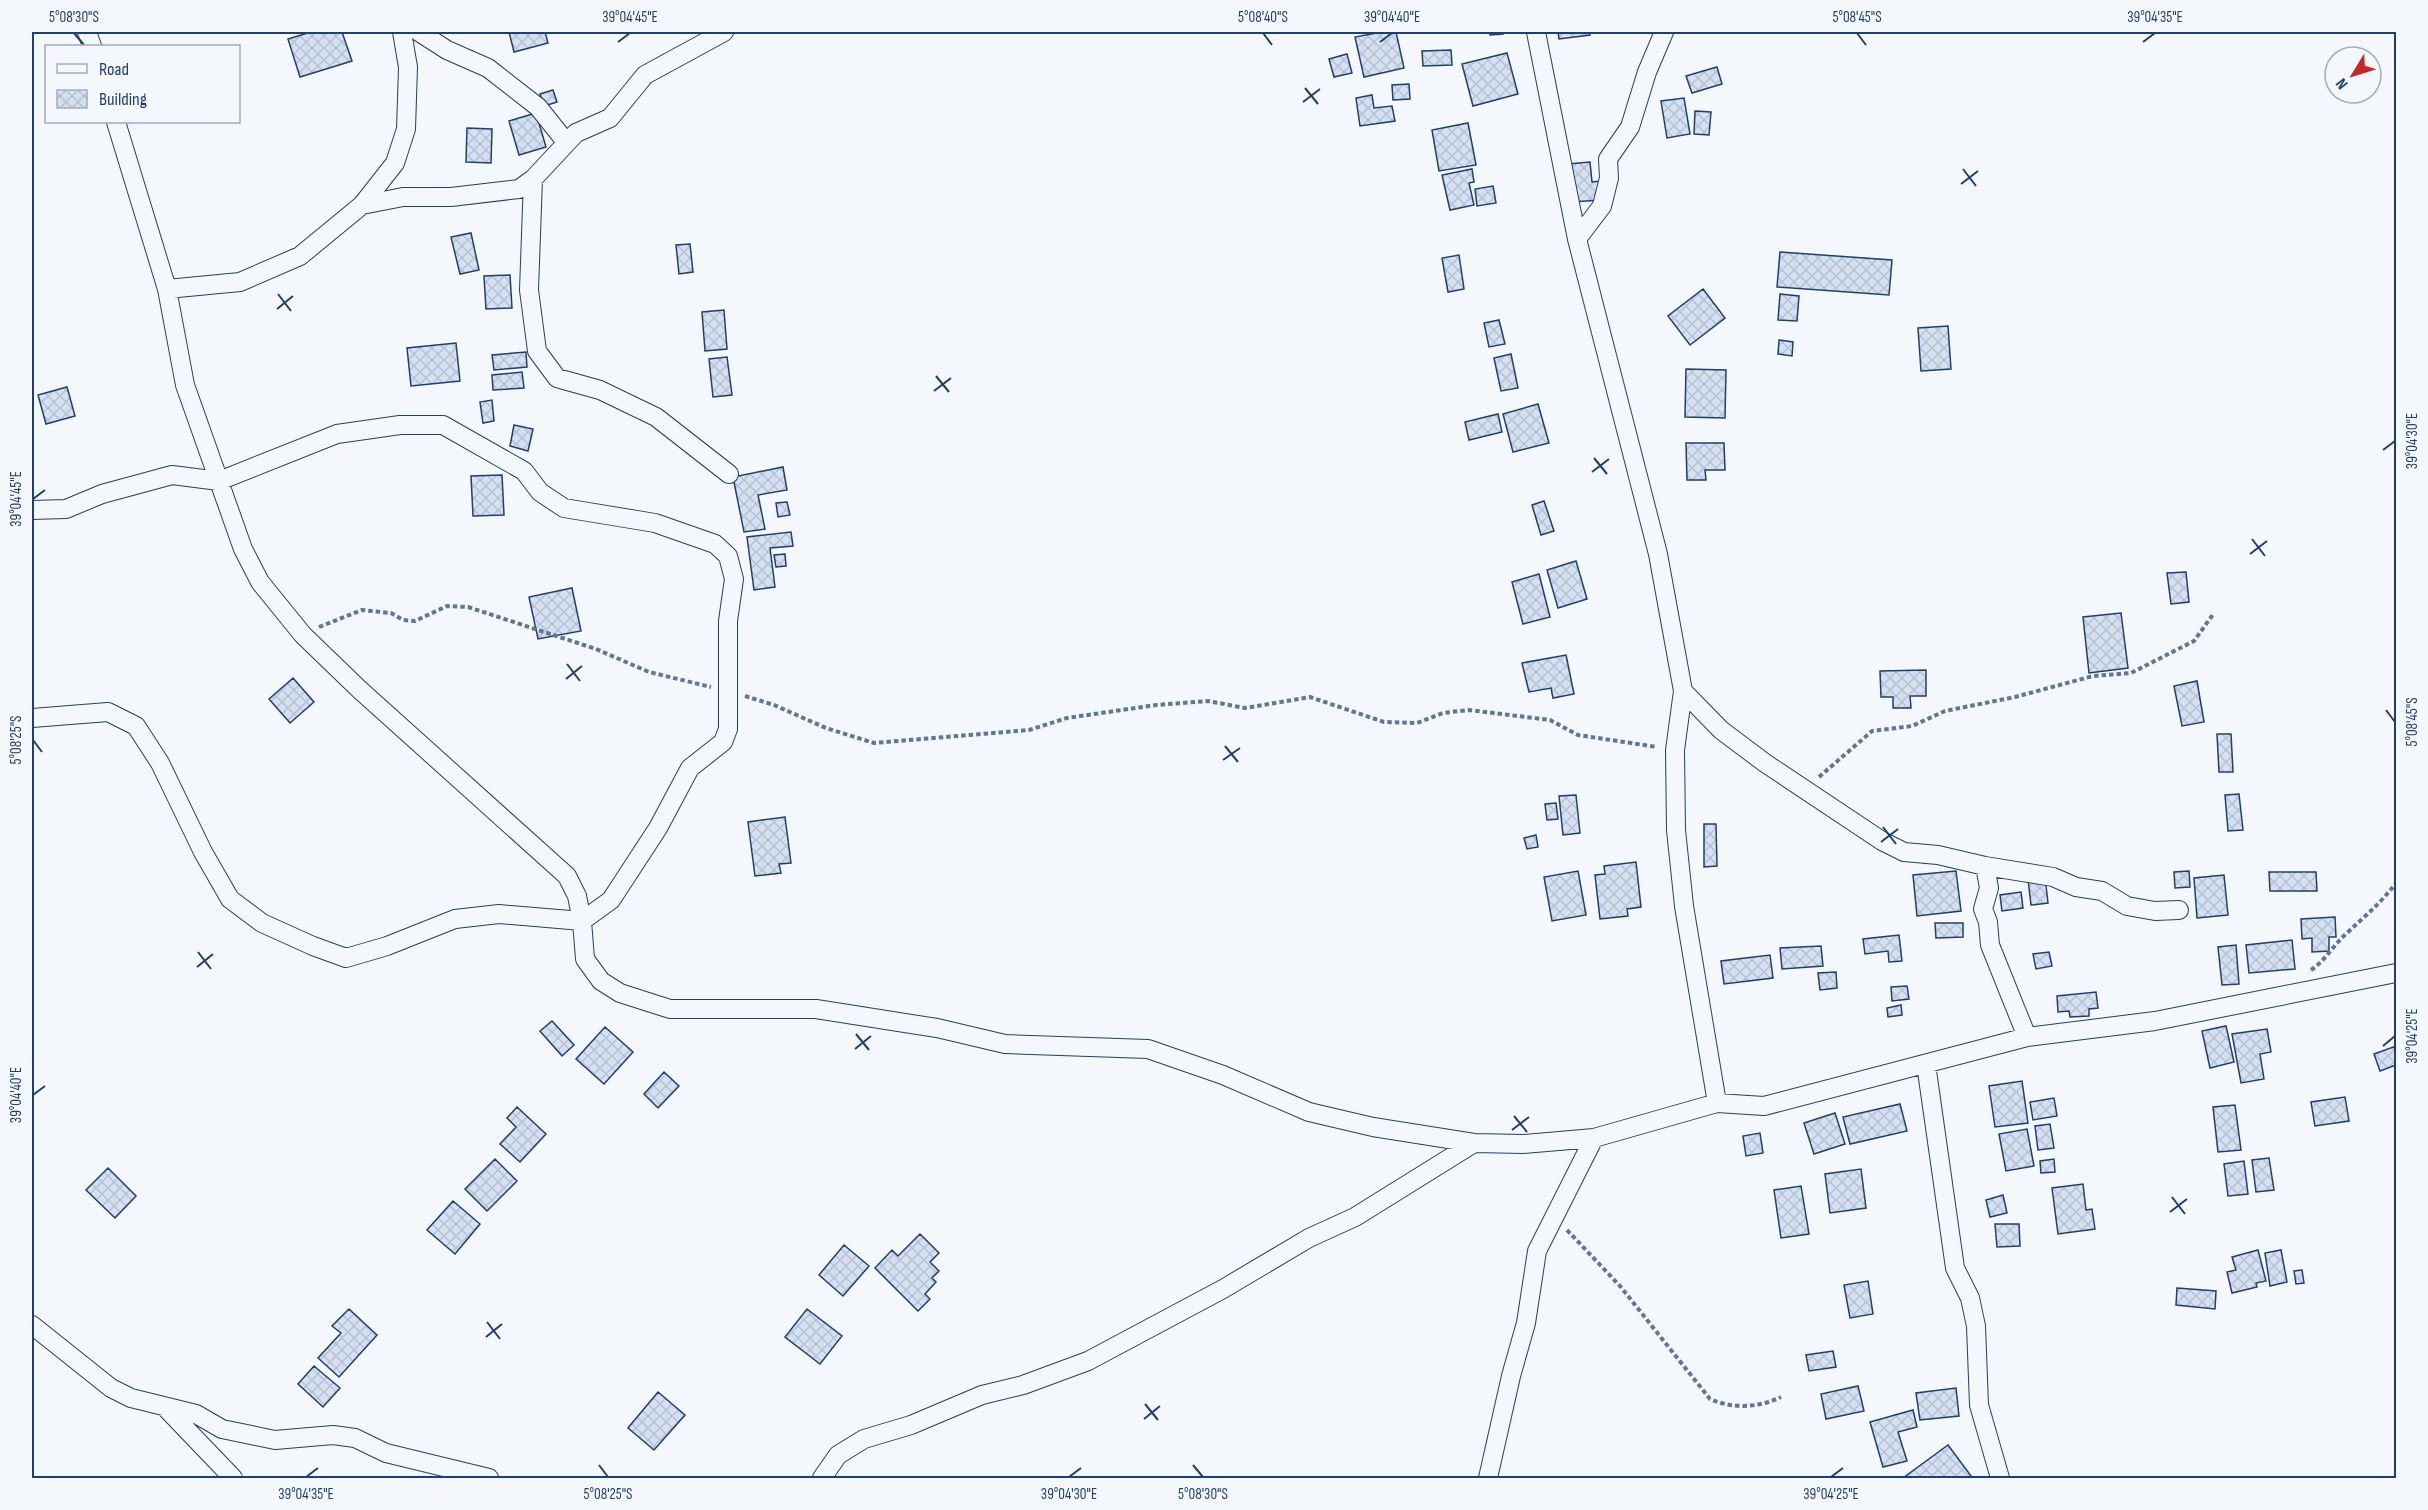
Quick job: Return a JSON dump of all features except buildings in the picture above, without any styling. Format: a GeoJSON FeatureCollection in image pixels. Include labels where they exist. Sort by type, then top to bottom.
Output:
{"type":"FeatureCollection","features":[{"type":"Feature","properties":{"kind":"street"},"geometry":{"type":"LineString","coordinates":[[166,289],[240,282],[300,256],[362,205],[395,163],[406,129],[408,67],[402,32]]}},
{"type":"Feature","properties":{"kind":"street"},"geometry":{"type":"LineString","coordinates":[[419,32],[447,50],[488,68],[538,107],[566,141]]}},
{"type":"Feature","properties":{"kind":"street"},"geometry":{"type":"LineString","coordinates":[[362,205],[403,197],[451,197],[519,189],[533,179],[566,141],[592,124],[610,118],[645,75],[724,32]]}},
{"type":"Feature","properties":{"kind":"street"},"geometry":{"type":"LineString","coordinates":[[1536,32],[1577,238],[1658,555],[1683,691],[1675,750],[1676,830],[1684,906],[1717,1103]]}},
{"type":"Feature","properties":{"kind":"street"},"geometry":{"type":"LineString","coordinates":[[1577,238],[1602,206],[1609,178],[1608,159],[1630,128],[1647,72],[1664,32]]}},
{"type":"Feature","properties":{"kind":"street"},"geometry":{"type":"LineString","coordinates":[[116,123],[166,289],[185,385],[243,549],[260,582],[303,635],[360,690],[567,876],[577,896],[582,921],[585,959],[601,981],[620,993],[670,1009],[816,1009],[937,1028],[1005,1044],[1148,1049],[1223,1075],[1310,1112],[1373,1127],[1474,1143],[1523,1144],[1594,1138],[1717,1103],[1764,1106],[2026,1037],[2155,1021],[2397,973]]}},
{"type":"Feature","properties":{"kind":"street"},"geometry":{"type":"LineString","coordinates":[[533,179],[529,290],[537,351],[557,378],[600,390],[656,417],[729,474]]}},
{"type":"Feature","properties":{"kind":"street"},"geometry":{"type":"LineString","coordinates":[[32,510],[66,509],[102,494],[172,475],[219,481],[337,434],[400,425],[443,425],[524,471],[540,492],[564,508],[655,523],[715,544],[728,556],[734,579],[728,621],[729,729],[723,742],[690,768],[658,828],[611,900],[582,921],[499,914],[454,919],[387,946],[346,958],[313,946],[262,923],[230,899],[203,852],[160,763],[136,726],[108,712],[32,718]]}},
{"type":"Feature","properties":{"kind":"street"},"geometry":{"type":"LineString","coordinates":[[1683,691],[1721,729],[1882,841],[1904,852],[1938,855],[1985,866],[2053,877],[2076,888],[2102,891],[2127,906],[2155,912],[2179,910]]}},
{"type":"Feature","properties":{"kind":"street"},"geometry":{"type":"LineString","coordinates":[[1985,866],[1989,888],[1983,909],[1988,922],[1990,945],[2026,1037]]}},
{"type":"Feature","properties":{"kind":"street"},"geometry":{"type":"LineString","coordinates":[[1926,1064],[1955,1268],[1970,1298],[1976,1326],[1979,1405],[2000,1479]]}},
{"type":"Feature","properties":{"kind":"street"},"geometry":{"type":"LineString","coordinates":[[1488,1479],[1526,1323],[1537,1251],[1594,1138]]}},
{"type":"Feature","properties":{"kind":"street"},"geometry":{"type":"LineString","coordinates":[[822,1479],[838,1455],[864,1439],[911,1425],[982,1395],[1023,1385],[1098,1356],[1232,1284],[1309,1238],[1355,1216],[1474,1143]]}},
{"type":"Feature","properties":{"kind":"street"},"geometry":{"type":"LineString","coordinates":[[32,1325],[111,1388],[131,1398],[196,1414],[222,1429],[275,1440],[333,1435],[355,1438],[386,1453],[489,1479]]}},
{"type":"Feature","properties":{"kind":"street"},"geometry":{"type":"LineString","coordinates":[[164,1405],[233,1479]]}},
{"type":"Feature","properties":{"kind":"path"},"geometry":{"type":"LineString","coordinates":[[303,635],[362,610],[391,613],[403,620],[415,621],[447,606],[468,607],[596,650],[649,672],[774,705],[826,728],[874,743],[1029,730],[1067,718],[1156,705],[1208,701],[1245,708],[1310,697],[1384,722],[1417,723],[1443,713],[1469,710],[1550,720],[1578,735],[1675,750]]}},
{"type":"Feature","properties":{"kind":"path"},"geometry":{"type":"LineString","coordinates":[[1804,788],[1872,731],[1912,726],[1945,711],[2016,697],[2093,676],[2131,673],[2193,641],[2214,613]]}},
{"type":"Feature","properties":{"kind":"path"},"geometry":{"type":"LineString","coordinates":[[2293,994],[2295,980],[2320,964],[2345,934],[2377,908],[2397,883]]}},
{"type":"Feature","properties":{"kind":"path"},"geometry":{"type":"LineString","coordinates":[[1555,1217],[1620,1286],[1710,1399],[1727,1406],[1766,1404],[1781,1396]]}}]}
